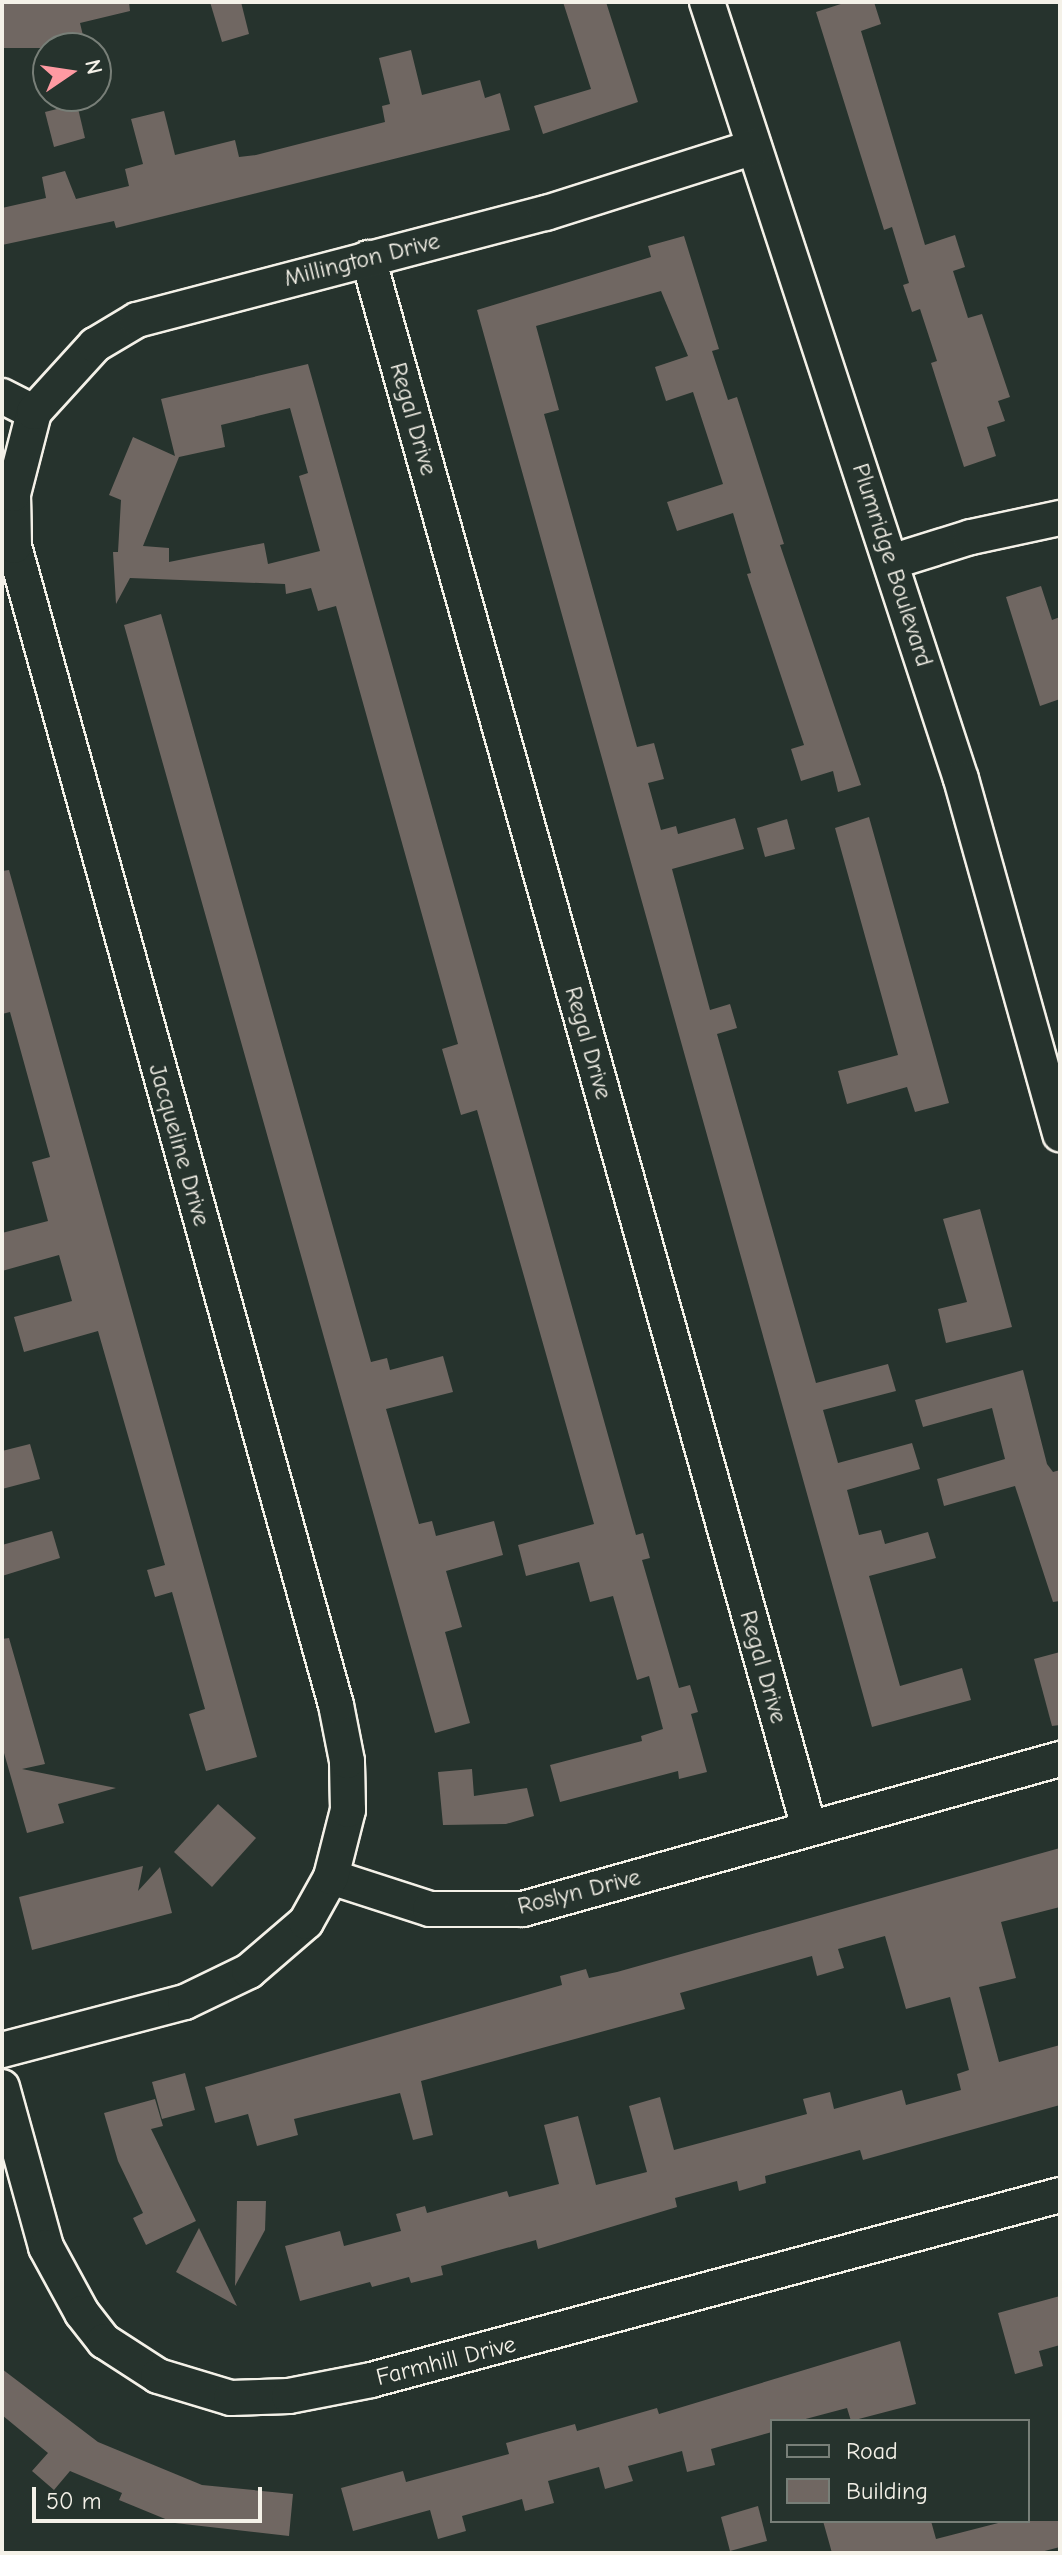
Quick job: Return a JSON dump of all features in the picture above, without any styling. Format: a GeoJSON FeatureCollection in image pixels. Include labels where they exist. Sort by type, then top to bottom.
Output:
{"type":"FeatureCollection","features":[{"type":"Feature","properties":{"kind":"street","name":"Plumridge Boulevard"},"geometry":{"type":"LineString","coordinates":[[707,2],[961,779],[1060,1134]]}},
{"type":"Feature","properties":{"kind":"street","name":"Millington Drive"},"geometry":{"type":"LineString","coordinates":[[34,412],[95,345],[137,320],[546,213],[754,147]]}},
{"type":"Feature","properties":{"kind":"street","name":"Regal Drive"},"geometry":{"type":"LineString","coordinates":[[368,258],[809,1828]]}},
{"type":"Feature","properties":{"kind":"street"},"geometry":{"type":"LineString","coordinates":[[2,396],[34,412]]}},
{"type":"Feature","properties":{"kind":"street","name":"Jacqueline Drive"},"geometry":{"type":"LineString","coordinates":[[34,412],[13,494],[14,546],[336,1705],[347,1761],[348,1810],[331,1877]]}},
{"type":"Feature","properties":{"kind":"street"},"geometry":{"type":"LineString","coordinates":[[891,562],[971,537],[1060,518]]}},
{"type":"Feature","properties":{"kind":"street","name":"Roslyn Drive"},"geometry":{"type":"LineString","coordinates":[[331,1877],[430,1909],[523,1909],[1060,1759]]}},
{"type":"Feature","properties":{"kind":"street"},"geometry":{"type":"LineString","coordinates":[[2,2050],[185,2002],[218,1989],[277,1951],[306,1922],[331,1877]]}},
{"type":"Feature","properties":{"kind":"street","name":"Farmhill Drive"},"geometry":{"type":"LineString","coordinates":[[2,2087],[46,2247],[82,2313],[104,2341],[158,2376],[231,2398],[289,2396],[371,2380],[1060,2195]]}},
{"type":"Feature","properties":{"kind":"building"},"geometry":{"type":"Polygon","coordinates":[[[2,2],[129,2],[130,11],[80,23],[82,32],[32,32],[32,48],[2,48],[2,2]]]}},
{"type":"Feature","properties":{"kind":"building"},"geometry":{"type":"Polygon","coordinates":[[[210,2],[241,2],[249,34],[222,42],[210,2]]]}},
{"type":"Feature","properties":{"kind":"building"},"geometry":{"type":"Polygon","coordinates":[[[563,2],[606,2],[638,102],[543,134],[534,106],[591,89],[563,2]]]}},
{"type":"Feature","properties":{"kind":"building"},"geometry":{"type":"Polygon","coordinates":[[[847,2],[874,2],[881,24],[861,31],[925,245],[955,235],[965,267],[953,271],[968,318],[982,314],[1010,397],[998,401],[1005,421],[987,427],[996,456],[964,467],[931,363],[937,361],[920,309],[912,312],[903,285],[909,283],[892,227],[884,230],[816,12],[847,2]]]}},
{"type":"Feature","properties":{"kind":"building"},"geometry":{"type":"Polygon","coordinates":[[[411,50],[422,95],[480,80],[485,98],[500,93],[510,130],[116,228],[114,221],[2,245],[2,208],[46,198],[42,177],[65,171],[76,199],[129,186],[125,169],[143,164],[131,119],[164,111],[175,155],[235,140],[239,157],[256,155],[385,122],[382,106],[390,104],[379,58],[411,50]]]}},
{"type":"Feature","properties":{"kind":"building"},"geometry":{"type":"Polygon","coordinates":[[[45,112],[79,112],[85,138],[54,147],[45,112]]]}},
{"type":"Feature","properties":{"kind":"building"},"geometry":{"type":"Polygon","coordinates":[[[684,236],[719,349],[712,351],[728,400],[737,397],[784,544],[780,545],[861,785],[838,792],[833,771],[801,781],[791,749],[804,745],[747,574],[751,573],[733,513],[677,531],[667,502],[723,484],[693,392],[666,401],[655,367],[688,356],[661,291],[536,326],[559,410],[544,414],[637,747],[654,743],[664,779],[648,783],[661,830],[676,826],[678,834],[735,818],[744,849],[672,869],[710,1010],[730,1004],[737,1028],[717,1034],[816,1383],[888,1364],[896,1391],[823,1410],[838,1463],[912,1443],[920,1469],[847,1490],[859,1535],[881,1530],[885,1544],[928,1532],[936,1558],[869,1576],[900,1686],[962,1668],[971,1700],[872,1727],[477,310],[651,257],[648,246],[684,236]]]}},
{"type":"Feature","properties":{"kind":"building"},"geometry":{"type":"Polygon","coordinates":[[[308,364],[636,1535],[643,1533],[650,1558],[642,1560],[679,1688],[690,1685],[698,1712],[691,1714],[707,1772],[679,1779],[678,1771],[560,1802],[550,1765],[642,1741],[641,1736],[663,1729],[649,1676],[637,1680],[613,1596],[590,1602],[579,1562],[526,1576],[518,1545],[594,1524],[477,1110],[461,1115],[442,1049],[458,1044],[336,606],[318,611],[311,588],[286,594],[285,584],[130,578],[116,604],[113,552],[118,552],[121,500],[109,495],[133,437],[175,456],[161,399],[308,364]],[[290,408],[221,425],[225,447],[179,457],[143,546],[169,548],[169,562],[264,543],[268,564],[320,551],[299,476],[308,473],[290,408]]]}},
{"type":"Feature","properties":{"kind":"building"},"geometry":{"type":"Polygon","coordinates":[[[1041,586],[1052,620],[1060,617],[1060,699],[1040,706],[1006,597],[1041,586]]]}},
{"type":"Feature","properties":{"kind":"building"},"geometry":{"type":"Polygon","coordinates":[[[161,614],[371,1362],[387,1358],[390,1370],[443,1356],[453,1392],[386,1409],[419,1524],[432,1521],[436,1536],[494,1521],[503,1555],[446,1571],[462,1627],[445,1632],[470,1723],[435,1733],[124,625],[161,614]]]}},
{"type":"Feature","properties":{"kind":"building"},"geometry":{"type":"Polygon","coordinates":[[[869,817],[949,1103],[915,1112],[907,1087],[847,1104],[838,1071],[898,1055],[835,828],[869,817]]]}},
{"type":"Feature","properties":{"kind":"building"},"geometry":{"type":"Polygon","coordinates":[[[787,819],[795,849],[765,857],[757,828],[787,819]]]}},
{"type":"Feature","properties":{"kind":"building"},"geometry":{"type":"Polygon","coordinates":[[[9,870],[257,1757],[206,1771],[189,1714],[205,1709],[172,1592],[155,1597],[147,1570],[165,1565],[98,1331],[24,1352],[14,1317],[72,1301],[59,1255],[2,1271],[2,1233],[48,1221],[32,1162],[50,1157],[10,1012],[2,1014],[2,871],[9,870]]]}},
{"type":"Feature","properties":{"kind":"building"},"geometry":{"type":"Polygon","coordinates":[[[980,1209],[1012,1327],[946,1343],[938,1309],[967,1302],[943,1219],[980,1209]]]}},
{"type":"Feature","properties":{"kind":"building"},"geometry":{"type":"Polygon","coordinates":[[[1023,1370],[1047,1464],[1053,1472],[1060,1470],[1060,1601],[1053,1602],[1015,1486],[944,1506],[937,1479],[1005,1459],[992,1408],[923,1427],[915,1400],[1023,1370]]]}},
{"type":"Feature","properties":{"kind":"building"},"geometry":{"type":"Polygon","coordinates":[[[30,1444],[40,1479],[2,1489],[2,1451],[30,1444]]]}},
{"type":"Feature","properties":{"kind":"building"},"geometry":{"type":"Polygon","coordinates":[[[52,1531],[60,1558],[2,1576],[2,1545],[52,1531]]]}},
{"type":"Feature","properties":{"kind":"building"},"geometry":{"type":"Polygon","coordinates":[[[9,1638],[45,1764],[22,1769],[116,1788],[58,1804],[64,1823],[27,1833],[2,1746],[2,1639],[9,1638]]]}},
{"type":"Feature","properties":{"kind":"building"},"geometry":{"type":"Polygon","coordinates":[[[1060,1652],[1060,1725],[1052,1726],[1034,1659],[1060,1652]]]}},
{"type":"Feature","properties":{"kind":"building"},"geometry":{"type":"Polygon","coordinates":[[[472,1769],[474,1796],[527,1788],[534,1816],[506,1824],[443,1825],[438,1772],[472,1769]]]}},
{"type":"Feature","properties":{"kind":"building"},"geometry":{"type":"Polygon","coordinates":[[[218,1804],[256,1838],[212,1887],[174,1852],[218,1804]]]}},
{"type":"Feature","properties":{"kind":"building"},"geometry":{"type":"Polygon","coordinates":[[[1060,1848],[1060,1907],[1001,1922],[1016,1978],[979,1987],[999,2062],[1060,2045],[1060,2105],[863,2160],[860,2150],[765,2176],[766,2183],[739,2191],[737,2181],[675,2198],[677,2207],[538,2249],[536,2240],[441,2266],[443,2275],[411,2283],[409,2277],[372,2287],[370,2282],[300,2301],[285,2246],[340,2231],[344,2246],[401,2231],[396,2214],[425,2206],[427,2213],[507,2191],[509,2197],[559,2184],[544,2125],[578,2116],[596,2185],[647,2172],[629,2106],[660,2097],[674,2150],[807,2114],[803,2099],[830,2092],[834,2109],[902,2090],[906,2105],[961,2090],[957,2074],[969,2070],[950,1997],[906,2009],[885,1936],[838,1949],[844,1968],[817,1976],[812,1956],[680,1993],[685,2009],[421,2081],[433,2135],[413,2140],[400,2093],[294,2119],[298,2135],[257,2146],[248,2114],[215,2123],[205,2087],[562,1985],[560,1976],[586,1969],[589,1978],[617,1972],[1060,1848]]]}},
{"type":"Feature","properties":{"kind":"building"},"geometry":{"type":"Polygon","coordinates":[[[143,1866],[138,1891],[160,1867],[172,1913],[32,1950],[19,1897],[143,1866]]]}},
{"type":"Feature","properties":{"kind":"building"},"geometry":{"type":"Polygon","coordinates":[[[185,2073],[195,2110],[162,2119],[152,2082],[185,2073]]]}},
{"type":"Feature","properties":{"kind":"building"},"geometry":{"type":"Polygon","coordinates":[[[155,2099],[163,2126],[151,2129],[196,2221],[146,2245],[133,2218],[143,2213],[118,2161],[104,2113],[155,2099]]]}},
{"type":"Feature","properties":{"kind":"building"},"geometry":{"type":"Polygon","coordinates":[[[237,2201],[266,2201],[265,2230],[235,2286],[237,2201]]]}},
{"type":"Feature","properties":{"kind":"building"},"geometry":{"type":"Polygon","coordinates":[[[199,2228],[237,2306],[176,2272],[199,2228]]]}},
{"type":"Feature","properties":{"kind":"building"},"geometry":{"type":"Polygon","coordinates":[[[1060,2296],[1060,2345],[1039,2351],[1043,2366],[1015,2374],[998,2313],[1060,2296]]]}},
{"type":"Feature","properties":{"kind":"building"},"geometry":{"type":"Polygon","coordinates":[[[900,2341],[916,2404],[859,2419],[850,2419],[847,2408],[806,2419],[770,2419],[770,2433],[711,2449],[715,2465],[687,2472],[682,2451],[628,2466],[633,2481],[605,2489],[599,2467],[548,2481],[554,2503],[525,2511],[522,2499],[462,2516],[466,2531],[438,2539],[430,2510],[353,2531],[341,2488],[403,2471],[406,2482],[509,2454],[506,2443],[575,2424],[577,2431],[657,2408],[659,2414],[900,2341]]]}},
{"type":"Feature","properties":{"kind":"building"},"geometry":{"type":"Polygon","coordinates":[[[2,2369],[98,2442],[202,2485],[293,2494],[289,2536],[175,2523],[119,2500],[122,2493],[70,2471],[54,2490],[32,2471],[48,2453],[2,2415],[2,2369]]]}},
{"type":"Feature","properties":{"kind":"building"},"geometry":{"type":"Polygon","coordinates":[[[758,2506],[767,2541],[730,2551],[721,2517],[758,2506]]]}},
{"type":"Feature","properties":{"kind":"building"},"geometry":{"type":"Polygon","coordinates":[[[1060,2521],[1060,2547],[1037,2553],[832,2553],[824,2523],[932,2523],[936,2539],[998,2523],[1060,2521]]]}}]}
